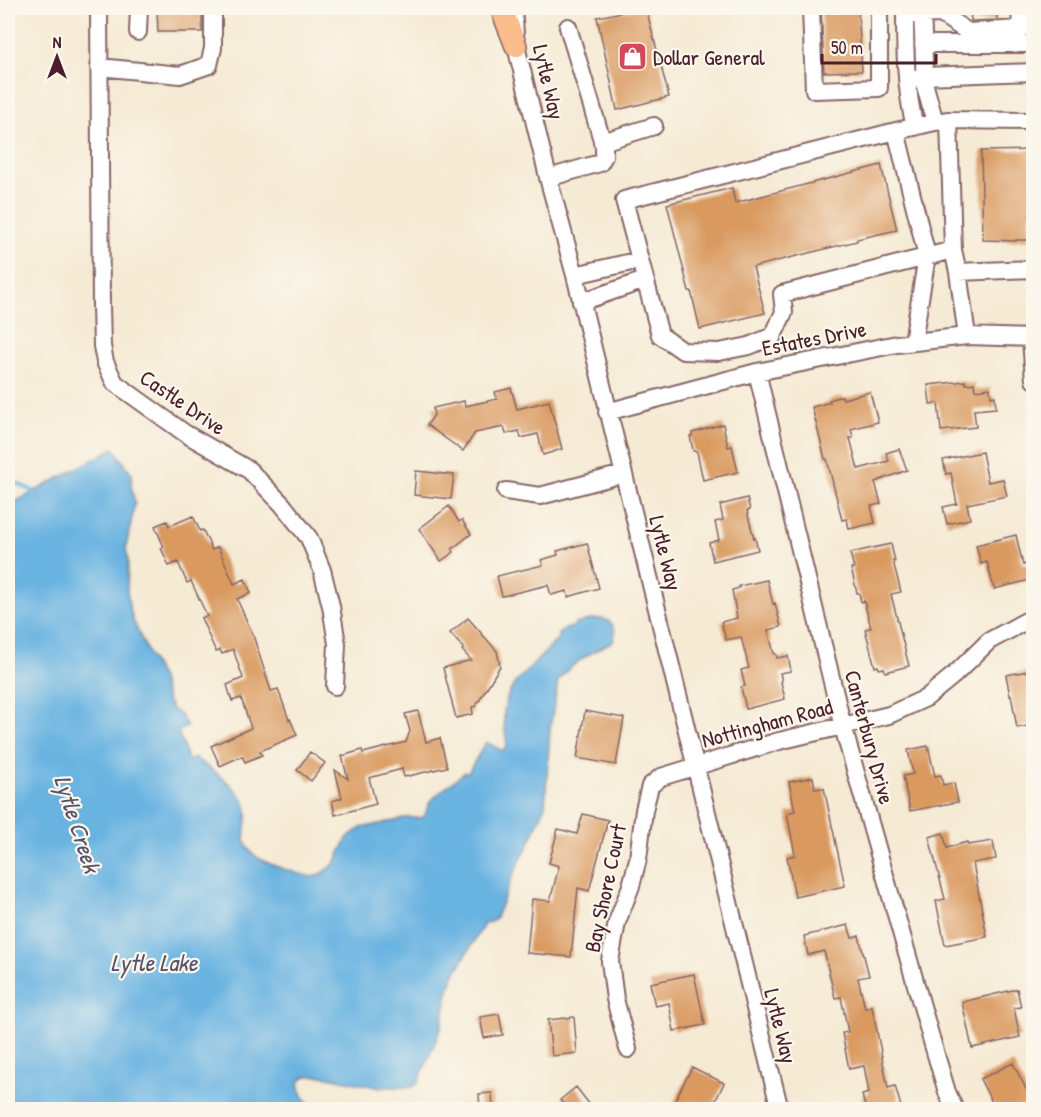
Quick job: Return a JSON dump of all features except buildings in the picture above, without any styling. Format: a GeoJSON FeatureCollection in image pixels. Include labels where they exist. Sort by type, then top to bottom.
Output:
{"type":"FeatureCollection","features":[{"type":"Feature","properties":{"kind":"main road"},"geometry":{"type":"LineString","coordinates":[[513,9],[516,46]]}},
{"type":"Feature","properties":{"kind":"street","name":"Castle Drive"},"geometry":{"type":"LineString","coordinates":[[99,8],[101,305],[102,346],[105,362],[115,383],[186,434],[249,470],[282,504],[309,538],[322,570],[331,606],[337,644],[335,687]]}},
{"type":"Feature","properties":{"kind":"street"},"geometry":{"type":"LineString","coordinates":[[138,32],[140,8]]}},
{"type":"Feature","properties":{"kind":"street"},"geometry":{"type":"LineString","coordinates":[[99,67],[180,75],[209,65],[213,48],[213,8]]}},
{"type":"Feature","properties":{"kind":"street"},"geometry":{"type":"LineString","coordinates":[[811,8],[814,90],[879,88],[879,8]]}},
{"type":"Feature","properties":{"kind":"street"},"geometry":{"type":"LineString","coordinates":[[967,336],[953,250],[942,121],[925,86],[916,77],[905,11],[941,11],[968,32],[1021,29],[1020,8]]}},
{"type":"Feature","properties":{"kind":"street"},"geometry":{"type":"LineString","coordinates":[[915,127],[911,112],[923,44],[922,11]]}},
{"type":"Feature","properties":{"kind":"street"},"geometry":{"type":"LineString","coordinates":[[548,178],[600,163],[604,156],[602,142],[568,27]]}},
{"type":"Feature","properties":{"kind":"street"},"geometry":{"type":"LineString","coordinates":[[923,44],[1034,44]]}},
{"type":"Feature","properties":{"kind":"street","name":"Lytle Way"},"geometry":{"type":"LineString","coordinates":[[516,46],[548,178],[575,275],[780,1110]]}},
{"type":"Feature","properties":{"kind":"street"},"geometry":{"type":"LineString","coordinates":[[916,77],[1034,72]]}},
{"type":"Feature","properties":{"kind":"street"},"geometry":{"type":"LineString","coordinates":[[953,250],[782,294],[784,312],[772,336],[749,346],[719,352],[683,351],[660,335],[624,200],[942,121],[1034,121]]}},
{"type":"Feature","properties":{"kind":"street"},"geometry":{"type":"LineString","coordinates":[[602,142],[654,126]]}},
{"type":"Feature","properties":{"kind":"street"},"geometry":{"type":"LineString","coordinates":[[896,131],[927,256],[913,342]]}},
{"type":"Feature","properties":{"kind":"street"},"geometry":{"type":"LineString","coordinates":[[575,275],[640,260]]}},
{"type":"Feature","properties":{"kind":"street"},"geometry":{"type":"LineString","coordinates":[[958,272],[1034,269]]}},
{"type":"Feature","properties":{"kind":"street"},"geometry":{"type":"LineString","coordinates":[[581,302],[645,280]]}},
{"type":"Feature","properties":{"kind":"street","name":"Estates Drive"},"geometry":{"type":"LineString","coordinates":[[607,412],[757,372],[913,342],[967,336],[1032,338]]}},
{"type":"Feature","properties":{"kind":"street"},"geometry":{"type":"LineString","coordinates":[[1032,338],[1034,380]]}},
{"type":"Feature","properties":{"kind":"street","name":"Canterbury Drive"},"geometry":{"type":"LineString","coordinates":[[757,372],[843,726],[931,1038],[947,1092],[955,1110]]}},
{"type":"Feature","properties":{"kind":"street"},"geometry":{"type":"LineString","coordinates":[[506,491],[540,496],[623,474]]}},
{"type":"Feature","properties":{"kind":"street","name":"Nottingham Road"},"geometry":{"type":"LineString","coordinates":[[695,766],[779,741],[889,715],[926,698],[989,641],[1034,618]]}},
{"type":"Feature","properties":{"kind":"street","name":"Bay Shore Court"},"geometry":{"type":"LineString","coordinates":[[628,1049],[615,999],[610,961],[616,922],[631,886],[638,859],[644,810],[650,786],[661,777],[695,766]]}},
{"type":"Feature","properties":{"kind":"water","name":"Lytle Lake"},"geometry":{"type":"Polygon","coordinates":[[[114,448],[132,474],[131,485],[135,503],[126,547],[129,605],[133,620],[161,679],[167,700],[187,727],[178,731],[188,761],[195,758],[222,777],[240,795],[247,810],[245,838],[249,849],[258,858],[282,868],[313,877],[323,873],[335,863],[348,837],[361,828],[405,818],[424,817],[430,802],[439,793],[465,772],[468,773],[486,742],[503,751],[507,746],[504,710],[508,695],[516,682],[560,637],[558,634],[575,624],[595,619],[610,622],[615,630],[613,641],[576,663],[558,681],[550,729],[545,807],[495,920],[484,924],[453,977],[441,1028],[418,1083],[413,1087],[377,1087],[324,1076],[306,1076],[299,1082],[304,1097],[314,1109],[8,1109],[8,506],[114,448]]]}},
{"type":"Feature","properties":{"kind":"waterway","name":"Lytle Creek"},"geometry":{"type":"LineString","coordinates":[[8,479],[33,491],[33,495]]}},
{"type":"Feature","properties":{"kind":"place","name":"Dollar General"},"geometry":{"type":"Point","coordinates":[632,57]}}]}
